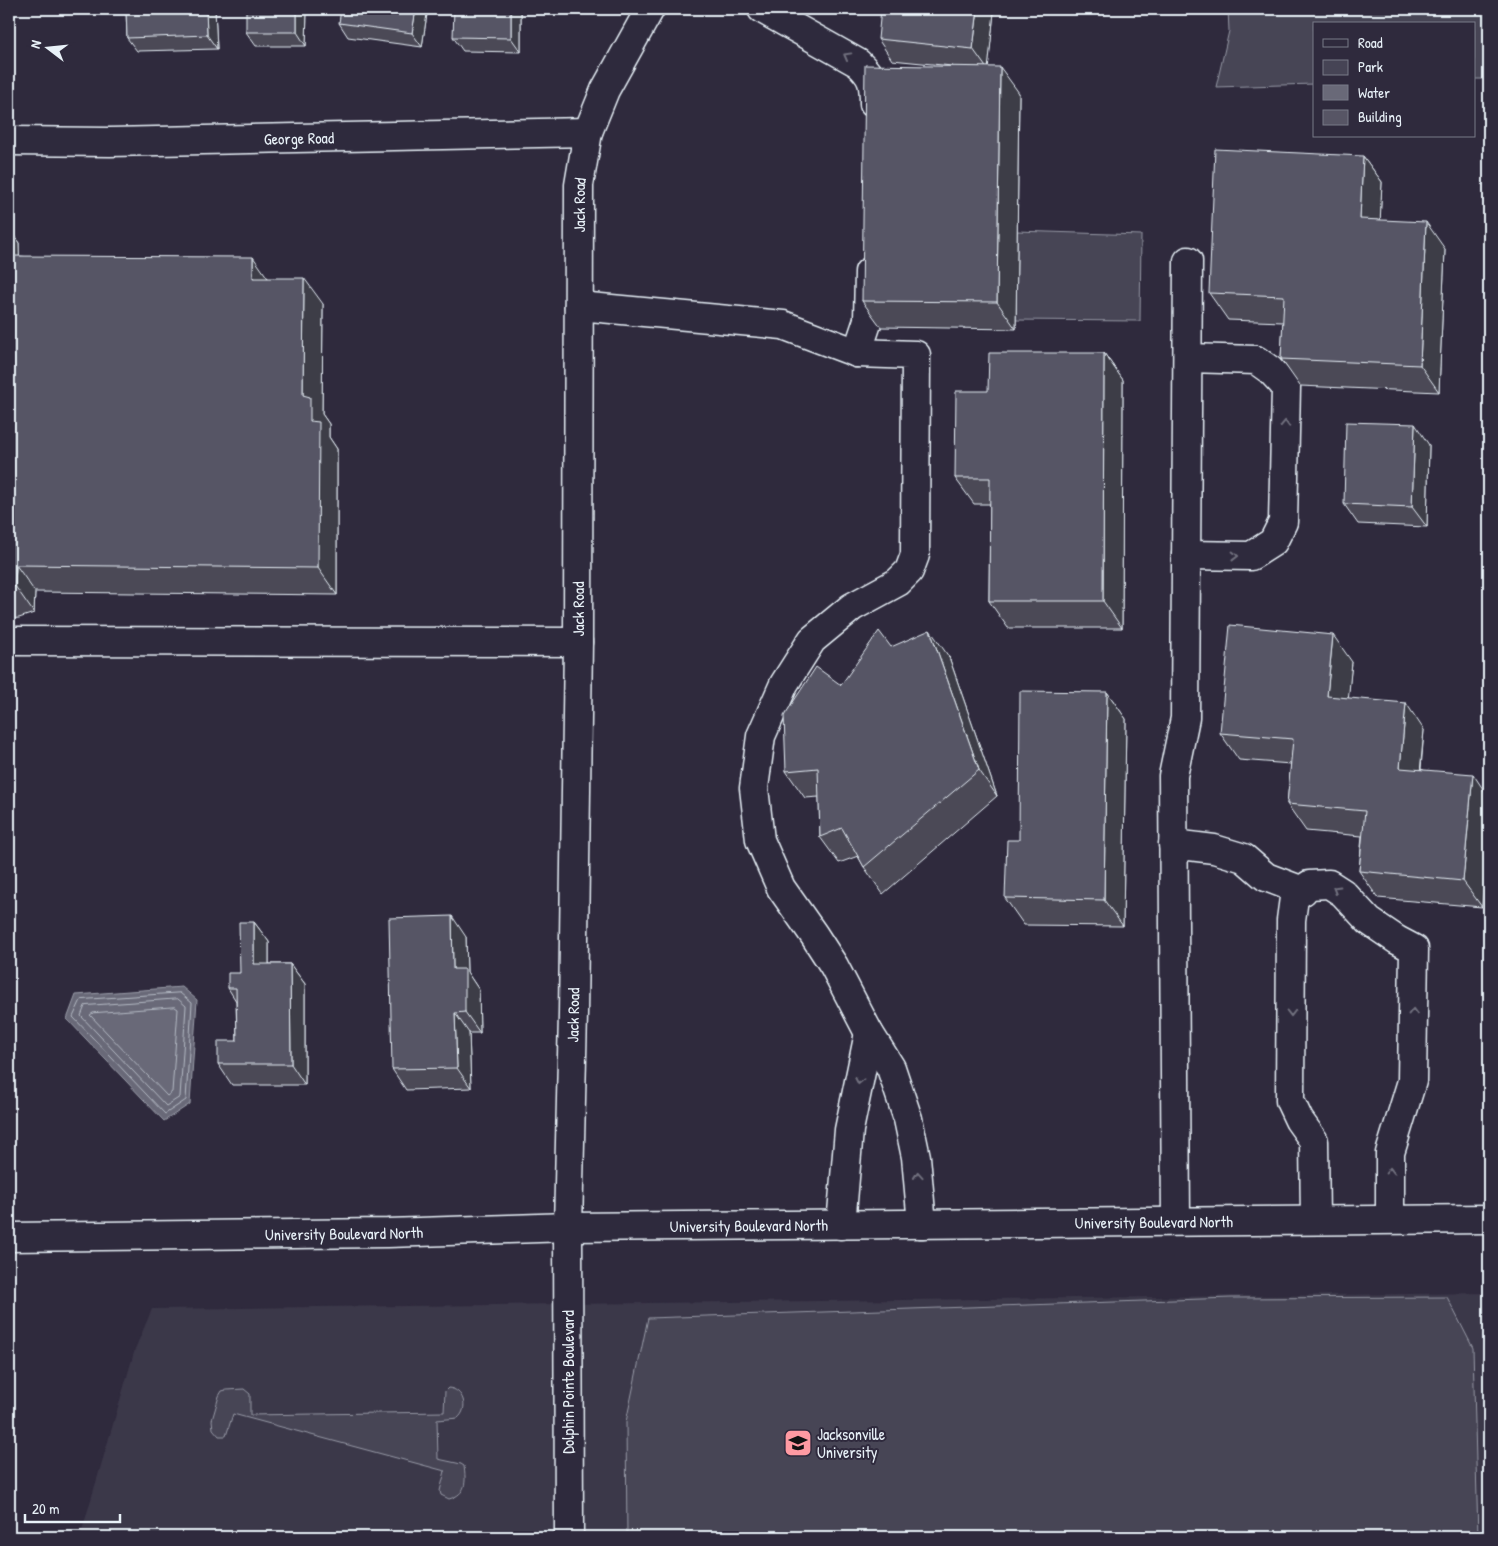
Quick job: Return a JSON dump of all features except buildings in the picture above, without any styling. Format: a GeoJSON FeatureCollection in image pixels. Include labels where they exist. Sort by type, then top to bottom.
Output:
{"type":"FeatureCollection","features":[{"type":"Feature","properties":{"kind":"street","name":"Jack Road"},"geometry":{"type":"LineString","coordinates":[[568,1227],[578,642],[579,185],[588,132],[606,90],[650,9]]}},
{"type":"Feature","properties":{"kind":"street"},"geometry":{"type":"LineString","coordinates":[[762,9],[858,63],[868,72],[874,85],[873,124]]}},
{"type":"Feature","properties":{"kind":"street","name":"George Road"},"geometry":{"type":"LineString","coordinates":[[9,141],[120,141],[588,132]]}},
{"type":"Feature","properties":{"kind":"street"},"geometry":{"type":"LineString","coordinates":[[857,353],[868,320],[870,251]]}},
{"type":"Feature","properties":{"kind":"street"},"geometry":{"type":"LineString","coordinates":[[1176,1222],[1173,776],[1186,718],[1188,261]]}},
{"type":"Feature","properties":{"kind":"street"},"geometry":{"type":"LineString","coordinates":[[578,306],[783,325],[857,353],[916,355],[915,555],[908,571],[898,582],[852,607],[812,640],[784,684],[761,736],[754,788],[760,840],[781,888],[834,966],[869,1033],[891,1068],[908,1120],[916,1157],[922,1224]]}},
{"type":"Feature","properties":{"kind":"street"},"geometry":{"type":"LineString","coordinates":[[1186,555],[1251,556],[1273,542],[1283,522],[1286,387],[1270,370],[1256,360],[1188,358]]}},
{"type":"Feature","properties":{"kind":"street"},"geometry":{"type":"LineString","coordinates":[[9,641],[578,642]]}},
{"type":"Feature","properties":{"kind":"street"},"geometry":{"type":"LineString","coordinates":[[1173,844],[1214,850],[1244,858],[1266,877],[1303,891]]}},
{"type":"Feature","properties":{"kind":"street"},"geometry":{"type":"LineString","coordinates":[[1315,1220],[1314,1141],[1299,1120],[1290,1101],[1291,920],[1294,898],[1309,885],[1329,884],[1343,892],[1369,921],[1414,949],[1412,1081],[1390,1153],[1390,1219]]}},
{"type":"Feature","properties":{"kind":"street"},"geometry":{"type":"LineString","coordinates":[[841,1225],[849,1130],[869,1033]]}},
{"type":"Feature","properties":{"kind":"street","name":"University Boulevard North"},"geometry":{"type":"LineString","coordinates":[[9,1237],[388,1234],[568,1227],[1489,1218]]}},
{"type":"Feature","properties":{"kind":"street","name":"Dolphin Pointe Boulevard"},"geometry":{"type":"LineString","coordinates":[[568,1227],[568,1537]]}},
{"type":"Feature","properties":{"kind":"shaded area","name":"Jacksonville University"},"geometry":{"type":"Polygon","coordinates":[[[1489,1293],[1489,1537],[80,1537],[135,1349],[152,1309],[1489,1293]]]}},
{"type":"Feature","properties":{"kind":"green space"},"geometry":{"type":"Polygon","coordinates":[[[1228,9],[1489,9],[1489,79],[1476,79],[1476,22],[1313,22],[1313,84],[1216,87],[1229,31],[1228,9]]]}},
{"type":"Feature","properties":{"kind":"green space"},"geometry":{"type":"Polygon","coordinates":[[[1016,231],[1141,235],[1140,321],[1015,320],[1016,231]]]}},
{"type":"Feature","properties":{"kind":"green space","name":"Jacksonville University"},"geometry":{"type":"Polygon","coordinates":[[[1447,1297],[1473,1348],[1478,1537],[627,1537],[626,1422],[648,1318],[1231,1298],[1447,1297]]]}},
{"type":"Feature","properties":{"kind":"green space"},"geometry":{"type":"Polygon","coordinates":[[[448,1388],[458,1392],[464,1405],[458,1418],[437,1420],[438,1459],[464,1466],[465,1477],[462,1491],[449,1499],[441,1495],[440,1491],[445,1471],[233,1414],[226,1436],[219,1436],[213,1429],[212,1420],[219,1396],[222,1391],[226,1390],[244,1389],[250,1394],[250,1415],[444,1412],[445,1391],[448,1388]]]}},
{"type":"Feature","properties":{"kind":"water"},"geometry":{"type":"Polygon","coordinates":[[[182,987],[197,1000],[190,1104],[164,1121],[67,1019],[76,995],[182,987]]]}},
{"type":"Feature","properties":{"kind":"place","name":"Jacksonville University"},"geometry":{"type":"Point","coordinates":[798,1443]}}]}
